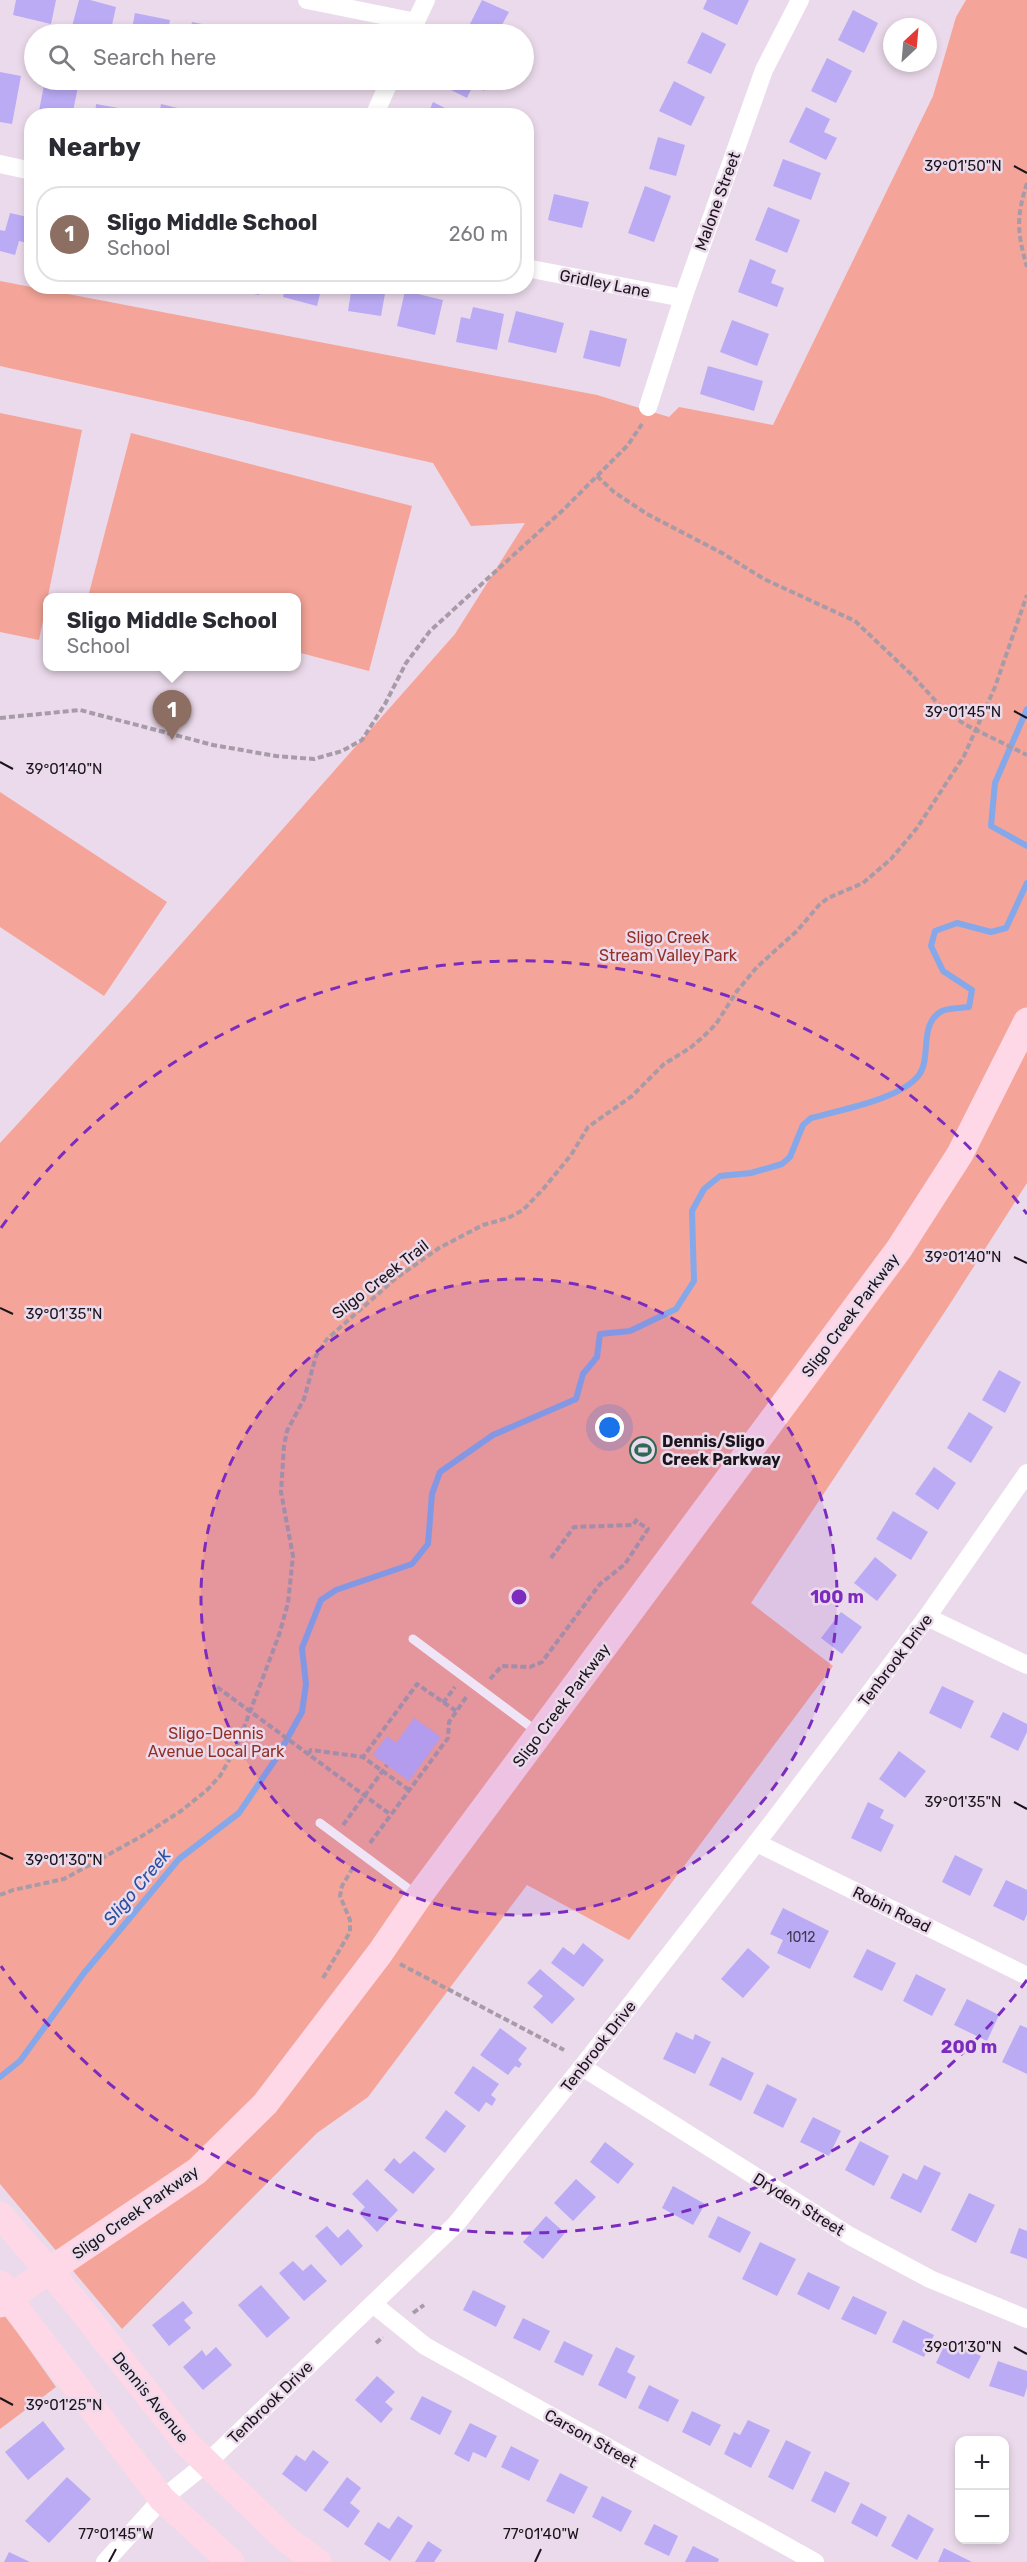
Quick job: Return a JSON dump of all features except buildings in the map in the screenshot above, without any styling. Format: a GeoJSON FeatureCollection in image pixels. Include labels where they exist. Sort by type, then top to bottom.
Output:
{"type":"FeatureCollection","features":[{"type":"Feature","properties":{"kind":"street"},"geometry":{"type":"LineString","coordinates":[[307,0],[398,24]]}},
{"type":"Feature","properties":{"kind":"street"},"geometry":{"type":"LineString","coordinates":[[415,24],[426,0]]}},
{"type":"Feature","properties":{"kind":"street","name":"Malone Street"},"geometry":{"type":"LineString","coordinates":[[648,407],[683,298],[764,70],[800,0]]}},
{"type":"Feature","properties":{"kind":"street"},"geometry":{"type":"LineString","coordinates":[[378,108],[386,90]]}},
{"type":"Feature","properties":{"kind":"street"},"geometry":{"type":"LineString","coordinates":[[0,164],[24,169]]}},
{"type":"Feature","properties":{"kind":"street","name":"Gridley Lane"},"geometry":{"type":"LineString","coordinates":[[534,270],[683,298]]}},
{"type":"Feature","properties":{"kind":"street","name":"Sligo Creek Parkway"},"geometry":{"type":"LineString","coordinates":[[3,2295],[49,2271],[197,2171],[265,2104],[380,1953],[419,1896],[899,1249],[960,1154],[1027,1021]]}},
{"type":"Feature","properties":{"kind":"street","name":"Tenbrook Drive"},"geometry":{"type":"LineString","coordinates":[[105,2562],[162,2499],[208,2462],[456,2224],[757,1843],[927,1617],[1027,1473]]}},
{"type":"Feature","properties":{"kind":"street"},"geometry":{"type":"LineString","coordinates":[[927,1617],[1027,1665]]}},
{"type":"Feature","properties":{"kind":"street","name":"Robin Road"},"geometry":{"type":"LineString","coordinates":[[757,1843],[1027,1976]]}},
{"type":"Feature","properties":{"kind":"street","name":"Dryden Street"},"geometry":{"type":"LineString","coordinates":[[582,2067],[850,2236],[930,2279],[1027,2319]]}},
{"type":"Feature","properties":{"kind":"street","name":"Dennis Avenue"},"geometry":{"type":"LineString","coordinates":[[0,2215],[49,2271],[186,2443],[287,2540],[318,2562]]}},
{"type":"Feature","properties":{"kind":"street"},"geometry":{"type":"LineString","coordinates":[[3,2295],[162,2499],[231,2562]]}},
{"type":"Feature","properties":{"kind":"street","name":"Carson Street"},"geometry":{"type":"LineString","coordinates":[[373,2304],[425,2346],[815,2562]]}},
{"type":"Feature","properties":{"kind":"lane"},"geometry":{"type":"LineString","coordinates":[[413,1639],[540,1734]]}},
{"type":"Feature","properties":{"kind":"lane"},"geometry":{"type":"LineString","coordinates":[[320,1822],[419,1896]]}},
{"type":"Feature","properties":{"kind":"path"},"geometry":{"type":"LineString","coordinates":[[1027,183],[1017,223],[1018,237],[1027,267]]}},
{"type":"Feature","properties":{"kind":"path"},"geometry":{"type":"LineString","coordinates":[[0,718],[80,710],[213,745],[276,756],[314,759],[342,751],[362,740],[385,704],[406,663],[430,631],[563,510],[628,445],[641,426],[648,407]]}},
{"type":"Feature","properties":{"kind":"path"},"geometry":{"type":"LineString","coordinates":[[597,476],[614,492],[647,514],[722,553],[764,579],[855,621],[912,675],[943,709],[976,730],[1026,754]]}},
{"type":"Feature","properties":{"kind":"path","name":"Sligo Creek Trail"},"geometry":{"type":"LineString","coordinates":[[0,1895],[27,1886],[64,1879],[142,1836],[181,1811],[207,1790],[230,1763],[279,1635],[292,1580],[293,1556],[281,1492],[287,1431],[304,1399],[316,1356],[327,1339],[395,1279],[439,1248],[483,1225],[508,1218],[523,1210],[571,1155],[588,1127],[632,1096],[664,1064],[690,1048],[704,1036],[716,1024],[736,991],[757,967],[797,931],[819,904],[863,882],[891,859],[917,828],[964,756],[995,687],[1027,595]]}},
{"type":"Feature","properties":{"kind":"path"},"geometry":{"type":"LineString","coordinates":[[322,1978],[350,1932],[350,1920],[340,1896],[342,1886],[362,1854],[448,1738],[449,1722],[456,1711],[467,1696],[487,1683],[502,1666],[530,1667],[542,1662],[600,1584],[625,1564],[648,1529],[637,1519],[633,1525],[574,1527],[551,1558]]}},
{"type":"Feature","properties":{"kind":"path"},"geometry":{"type":"LineString","coordinates":[[363,1757],[417,1684],[456,1711]]}},
{"type":"Feature","properties":{"kind":"path"},"geometry":{"type":"LineString","coordinates":[[216,1687],[391,1815]]}},
{"type":"Feature","properties":{"kind":"path"},"geometry":{"type":"LineString","coordinates":[[308,1754],[311,1750],[363,1757],[410,1790]]}},
{"type":"Feature","properties":{"kind":"path"},"geometry":{"type":"LineString","coordinates":[[336,1835],[387,1765]]}},
{"type":"Feature","properties":{"kind":"path"},"geometry":{"type":"LineString","coordinates":[[380,1953],[564,2050]]}},
{"type":"Feature","properties":{"kind":"green space","name":"Sligo Creek Stream Valley Park"},"geometry":{"type":"Polygon","coordinates":[[[966,0],[1027,0],[1027,1183],[948,1307],[751,1603],[833,1666],[629,1940],[527,1885],[368,2097],[317,2133],[122,2329],[0,2184],[0,1143],[129,1003],[455,634],[525,523],[471,526],[433,463],[0,366],[0,281],[24,286],[24,294],[68,294],[597,395],[669,417],[679,407],[773,425],[933,96],[956,17],[966,0]]]}},
{"type":"Feature","properties":{"kind":"green space"},"geometry":{"type":"Polygon","coordinates":[[[0,413],[82,430],[49,593],[43,593],[43,620],[39,640],[0,632],[0,413]]]}},
{"type":"Feature","properties":{"kind":"green space"},"geometry":{"type":"Polygon","coordinates":[[[131,433],[412,506],[369,671],[301,653],[301,593],[89,593],[131,433]]]}},
{"type":"Feature","properties":{"kind":"green space"},"geometry":{"type":"Polygon","coordinates":[[[0,792],[167,902],[104,996],[0,927],[0,792]]]}},
{"type":"Feature","properties":{"kind":"green space"},"geometry":{"type":"Polygon","coordinates":[[[0,2308],[56,2387],[0,2429],[0,2308]]]}},
{"type":"Feature","properties":{"kind":"waterway","name":"Sligo Creek"},"geometry":{"type":"LineString","coordinates":[[1027,709],[995,783],[991,826],[1027,846]]}},
{"type":"Feature","properties":{"kind":"waterway","name":"Sligo Creek"},"geometry":{"type":"LineString","coordinates":[[0,2077],[20,2061],[84,1973],[179,1859],[239,1813],[277,1757],[302,1712],[306,1684],[302,1648],[321,1600],[336,1590],[412,1564],[428,1544],[432,1494],[440,1472],[493,1435],[576,1399],[583,1374],[597,1357],[600,1334],[630,1331],[676,1309],[694,1281],[692,1211],[704,1189],[720,1176],[751,1173],[782,1164],[790,1157],[803,1125],[811,1118],[885,1097],[899,1091],[919,1075],[925,1059],[930,1024],[942,1011],[969,1007],[972,990],[943,971],[931,946],[935,931],[957,923],[991,932],[1006,928],[1027,883]]}},
{"type":"Feature","properties":{"kind":"place","name":"Sligo Middle School"},"geometry":{"type":"Point","coordinates":[172,740]}},
{"type":"Feature","properties":{"kind":"place","name":"Dennis/Sligo Creek Parkway"},"geometry":{"type":"Point","coordinates":[643,1450]}},
{"type":"Feature","properties":{"kind":"park label","name":"Sligo-Dennis Avenue Local Park"},"geometry":{"type":"Point","coordinates":[216,1742]}}]}
